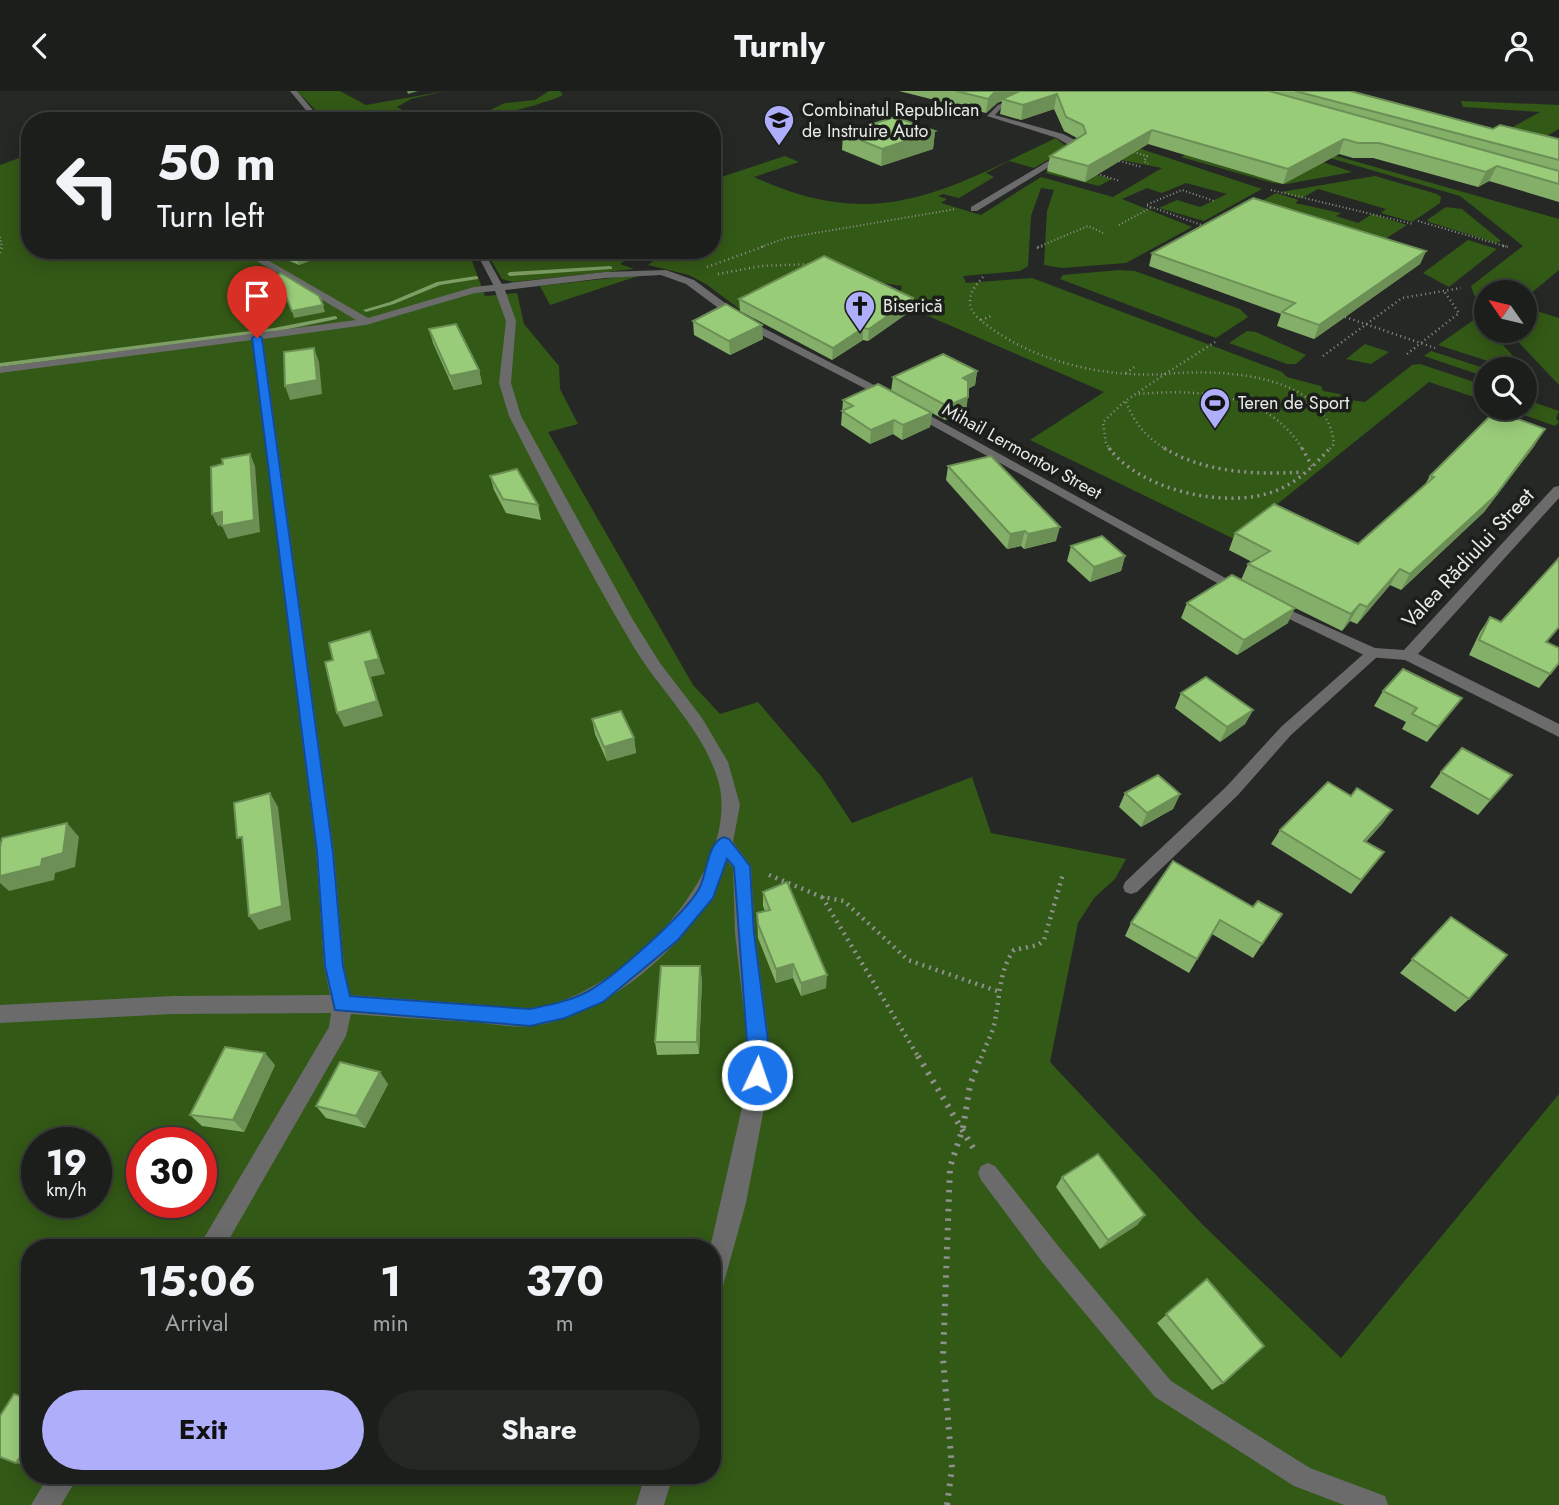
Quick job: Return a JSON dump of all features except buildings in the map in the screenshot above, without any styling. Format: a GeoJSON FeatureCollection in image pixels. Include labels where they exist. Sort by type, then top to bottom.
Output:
{"type":"FeatureCollection","features":[{"type":"Feature","properties":{"kind":"street"},"geometry":{"type":"LineString","coordinates":[[255,259],[337,300],[366,322]]}},
{"type":"Feature","properties":{"kind":"street","name":"Mihail Lermontov Street"},"geometry":{"type":"LineString","coordinates":[[0,370],[366,322],[474,291],[640,272],[662,272],[686,280],[744,321],[1280,611],[1373,653],[1408,655],[1559,731]]}},
{"type":"Feature","properties":{"kind":"street"},"geometry":{"type":"LineString","coordinates":[[0,1014],[173,1005],[342,1004],[530,1017],[559,1012],[596,996],[672,934],[706,893],[724,843],[731,806],[725,779],[715,754],[639,643],[515,416],[505,383],[511,321],[499,288]]}},
{"type":"Feature","properties":{"kind":"street"},"geometry":{"type":"LineString","coordinates":[[215,1239],[339,1028],[342,1004],[334,966],[325,852],[257,338]]}},
{"type":"Feature","properties":{"kind":"street","name":"Valea Rădiului Street"},"geometry":{"type":"LineString","coordinates":[[1408,655],[1559,490]]}},
{"type":"Feature","properties":{"kind":"street"},"geometry":{"type":"LineString","coordinates":[[721,1251],[734,1203],[754,1103],[759,1048],[745,933],[742,866],[724,843]]}},
{"type":"Feature","properties":{"kind":"street"},"geometry":{"type":"LineString","coordinates":[[45,1505],[59,1484]]}},
{"type":"Feature","properties":{"kind":"street"},"geometry":{"type":"LineString","coordinates":[[650,1505],[656,1484]]}},
{"type":"Feature","properties":{"kind":"lane"},"geometry":{"type":"LineString","coordinates":[[293,91],[311,112]]}},
{"type":"Feature","properties":{"kind":"lane"},"geometry":{"type":"LineString","coordinates":[[974,209],[1076,148],[1076,144],[1060,136],[990,116],[1000,106],[1038,91]]}},
{"type":"Feature","properties":{"kind":"lane"},"geometry":{"type":"LineString","coordinates":[[484,259],[499,288]]}},
{"type":"Feature","properties":{"kind":"lane"},"geometry":{"type":"LineString","coordinates":[[1131,887],[1232,791],[1286,731],[1373,653]]}},
{"type":"Feature","properties":{"kind":"lane"},"geometry":{"type":"LineString","coordinates":[[988,1173],[1051,1255],[1163,1389],[1303,1477],[1376,1505]]}},
{"type":"Feature","properties":{"kind":"path"},"geometry":{"type":"LineString","coordinates":[[1076,144],[1091,143],[1131,151],[1147,156],[1149,158],[1144,161],[1148,164]]}},
{"type":"Feature","properties":{"kind":"path"},"geometry":{"type":"LineString","coordinates":[[1119,162],[1142,167]]}},
{"type":"Feature","properties":{"kind":"path"},"geometry":{"type":"LineString","coordinates":[[1097,174],[1121,181]]}},
{"type":"Feature","properties":{"kind":"path"},"geometry":{"type":"LineString","coordinates":[[1204,226],[1146,205],[1182,190],[1214,201]]}},
{"type":"Feature","properties":{"kind":"path"},"geometry":{"type":"LineString","coordinates":[[1271,190],[1413,224]]}},
{"type":"Feature","properties":{"kind":"path"},"geometry":{"type":"LineString","coordinates":[[1119,225],[1152,207]]}},
{"type":"Feature","properties":{"kind":"path"},"geometry":{"type":"LineString","coordinates":[[686,280],[786,238],[907,219],[943,209],[974,209]]}},
{"type":"Feature","properties":{"kind":"path"},"geometry":{"type":"LineString","coordinates":[[1418,221],[1508,247]]}},
{"type":"Feature","properties":{"kind":"path"},"geometry":{"type":"LineString","coordinates":[[1037,248],[1088,226],[1103,233]]}},
{"type":"Feature","properties":{"kind":"path"},"geometry":{"type":"LineString","coordinates":[[0,237],[3,244],[0,253]]}},
{"type":"Feature","properties":{"kind":"path"},"geometry":{"type":"LineString","coordinates":[[686,280],[761,266],[819,264]]}},
{"type":"Feature","properties":{"kind":"path"},"geometry":{"type":"LineString","coordinates":[[984,277],[969,296],[968,303],[981,320],[1011,342],[1036,353],[1125,374],[1165,376],[1218,371],[1253,377],[1308,398],[1332,425],[1334,444],[1312,466],[1283,488],[1249,496],[1204,496],[1157,484],[1132,470],[1113,455],[1106,444],[1103,422],[1126,402],[1165,376],[1215,342]]}},
{"type":"Feature","properties":{"kind":"path"},"geometry":{"type":"LineString","coordinates":[[1323,356],[1402,298],[1461,288]]}},
{"type":"Feature","properties":{"kind":"path"},"geometry":{"type":"LineString","coordinates":[[1407,354],[1460,313],[1443,291]]}},
{"type":"Feature","properties":{"kind":"path"},"geometry":{"type":"LineString","coordinates":[[981,320],[991,316]]}},
{"type":"Feature","properties":{"kind":"path"},"geometry":{"type":"LineString","coordinates":[[1345,317],[1435,348]]}},
{"type":"Feature","properties":{"kind":"path"},"geometry":{"type":"LineString","coordinates":[[1125,374],[1136,366]]}},
{"type":"Feature","properties":{"kind":"path"},"geometry":{"type":"LineString","coordinates":[[1138,394],[1190,391],[1244,402],[1284,423],[1296,436],[1312,466]]}},
{"type":"Feature","properties":{"kind":"path"},"geometry":{"type":"LineString","coordinates":[[1126,402],[1132,423],[1140,433],[1200,464],[1254,474],[1304,472]]}},
{"type":"Feature","properties":{"kind":"path"},"geometry":{"type":"LineString","coordinates":[[742,866],[822,897],[844,901],[908,960],[997,992]]}},
{"type":"Feature","properties":{"kind":"path"},"geometry":{"type":"LineString","coordinates":[[947,1505],[952,1468],[943,1358],[950,1167],[963,1128],[970,1085],[995,1021],[997,992],[1003,982],[1007,959],[1014,950],[1044,940],[1063,874]]}},
{"type":"Feature","properties":{"kind":"path"},"geometry":{"type":"LineString","coordinates":[[822,897],[988,1173]]}},
{"type":"Feature","properties":{"kind":"green space"},"geometry":{"type":"Polygon","coordinates":[[[297,91],[340,91],[366,105],[446,91],[411,99],[397,107],[406,112],[317,112],[297,91]]]}},
{"type":"Feature","properties":{"kind":"green space"},"geometry":{"type":"Polygon","coordinates":[[[549,91],[560,91],[563,95],[509,112],[486,112],[505,103],[535,100],[549,91]]]}},
{"type":"Feature","properties":{"kind":"green space"},"geometry":{"type":"Polygon","coordinates":[[[1461,101],[1559,105],[1559,129],[1545,137],[1511,128],[1540,112],[1463,107],[1461,101]]]}},
{"type":"Feature","properties":{"kind":"green space"},"geometry":{"type":"Polygon","coordinates":[[[1056,138],[1068,148],[1034,168],[1009,161],[986,173],[994,177],[959,198],[943,194],[938,196],[947,199],[941,203],[981,215],[1041,177],[1113,197],[1162,168],[1121,160],[1052,172],[1085,182],[1096,175],[1112,179],[1099,186],[1045,173],[1096,143],[1111,139],[1262,189],[1204,221],[1159,208],[1177,200],[1200,207],[1227,194],[1186,183],[1162,193],[1147,188],[1122,199],[1192,227],[1126,263],[1062,268],[1044,265],[1047,211],[1054,190],[1041,188],[1031,216],[1028,266],[1020,271],[963,276],[966,283],[1032,278],[1282,372],[1287,377],[1321,386],[1323,391],[1340,394],[1343,399],[1365,402],[1412,365],[1420,364],[1474,382],[1474,397],[1429,382],[1234,539],[1030,440],[1104,392],[898,303],[902,286],[814,272],[780,280],[746,294],[758,317],[754,320],[706,284],[689,275],[648,265],[656,259],[721,259],[721,177],[785,156],[799,162],[754,177],[798,194],[837,202],[874,204],[909,199],[944,189],[1056,138]]]}},
{"type":"Feature","properties":{"kind":"green space"},"geometry":{"type":"Polygon","coordinates":[[[1280,140],[1559,219],[1559,270],[1537,288],[1537,280],[1479,280],[1523,246],[1460,196],[1289,146],[1280,140]]]}},
{"type":"Feature","properties":{"kind":"green space"},"geometry":{"type":"Polygon","coordinates":[[[1185,155],[1255,176],[1305,156],[1352,172],[1287,184],[1273,183],[1181,157],[1185,155]]]}},
{"type":"Feature","properties":{"kind":"green space"},"geometry":{"type":"Polygon","coordinates":[[[21,157],[21,259],[471,259],[485,296],[517,293],[524,324],[559,366],[560,389],[578,424],[548,432],[693,685],[720,714],[758,702],[821,776],[852,823],[972,777],[991,833],[1126,859],[1115,879],[1094,898],[1078,923],[1050,1062],[1203,1225],[1341,1358],[1559,1094],[1559,1505],[0,1505],[0,165],[21,157]]]}},
{"type":"Feature","properties":{"kind":"green space"},"geometry":{"type":"Polygon","coordinates":[[[1375,176],[1437,194],[1441,197],[1440,203],[1412,222],[1381,213],[1386,209],[1318,189],[1302,198],[1281,192],[1375,176]]]}},
{"type":"Feature","properties":{"kind":"green space"},"geometry":{"type":"Polygon","coordinates":[[[1276,193],[1299,200],[1295,203],[1341,213],[1336,216],[1358,223],[1372,214],[1407,225],[1385,239],[1258,203],[1276,193]]]}},
{"type":"Feature","properties":{"kind":"green space"},"geometry":{"type":"Polygon","coordinates":[[[1446,207],[1462,209],[1501,241],[1496,243],[1427,220],[1446,207]]]}},
{"type":"Feature","properties":{"kind":"green space"},"geometry":{"type":"Polygon","coordinates":[[[1468,240],[1497,249],[1449,287],[1423,273],[1468,240]]]}},
{"type":"Feature","properties":{"kind":"green space"},"geometry":{"type":"Polygon","coordinates":[[[490,259],[627,259],[620,264],[634,269],[513,282],[502,279],[490,259]]]}},
{"type":"Feature","properties":{"kind":"green space"},"geometry":{"type":"Polygon","coordinates":[[[1135,271],[1240,309],[1248,317],[1216,338],[1060,279],[1063,275],[1135,271]]]}},
{"type":"Feature","properties":{"kind":"green space"},"geometry":{"type":"Polygon","coordinates":[[[638,276],[550,305],[540,286],[638,276]]]}},
{"type":"Feature","properties":{"kind":"green space"},"geometry":{"type":"Polygon","coordinates":[[[1537,311],[1559,318],[1559,385],[1537,362],[1537,357],[1533,357],[1519,343],[1537,343],[1537,311]]]}},
{"type":"Feature","properties":{"kind":"green space"},"geometry":{"type":"Polygon","coordinates":[[[1474,320],[1474,343],[1501,343],[1514,357],[1476,357],[1438,345],[1474,320]]]}},
{"type":"Feature","properties":{"kind":"green space"},"geometry":{"type":"Polygon","coordinates":[[[1247,331],[1256,332],[1306,355],[1296,364],[1287,364],[1229,343],[1247,331]]]}},
{"type":"Feature","properties":{"kind":"green space"},"geometry":{"type":"Polygon","coordinates":[[[1365,344],[1389,352],[1371,364],[1346,359],[1365,344]]]}},
{"type":"Feature","properties":{"kind":"green space"},"geometry":{"type":"Polygon","coordinates":[[[1431,351],[1474,365],[1474,373],[1424,356],[1431,351]]]}},
{"type":"Feature","properties":{"kind":"green space"},"geometry":{"type":"Polygon","coordinates":[[[1537,403],[1559,411],[1556,418],[1559,422],[1555,426],[1537,420],[1537,403]]]}},
{"type":"Feature","properties":{"kind":"waterway"},"geometry":{"type":"LineString","coordinates":[[510,274],[610,268]]}},
{"type":"Feature","properties":{"kind":"waterway"},"geometry":{"type":"LineString","coordinates":[[366,310],[392,303],[439,283],[476,278]]}},
{"type":"Feature","properties":{"kind":"waterway"},"geometry":{"type":"LineString","coordinates":[[0,365],[274,330],[335,318]]}},
{"type":"Feature","properties":{"kind":"place","name":"Combinatul Republican de Instruire Auto"},"geometry":{"type":"Point","coordinates":[779,147]}},
{"type":"Feature","properties":{"kind":"place","name":"Biserică"},"geometry":{"type":"Point","coordinates":[860,333]}},
{"type":"Feature","properties":{"kind":"place","name":"Teren de Sport"},"geometry":{"type":"Point","coordinates":[1215,430]}},
{"type":"Feature","properties":{"kind":"route"},"geometry":{"type":"LineString","coordinates":[[257,338],[325,852],[334,966],[342,1004],[494,1016],[530,1017],[559,1012],[596,996],[672,934],[706,893],[724,843],[742,866],[746,899],[745,933],[759,1048],[757,1075]]}}]}
